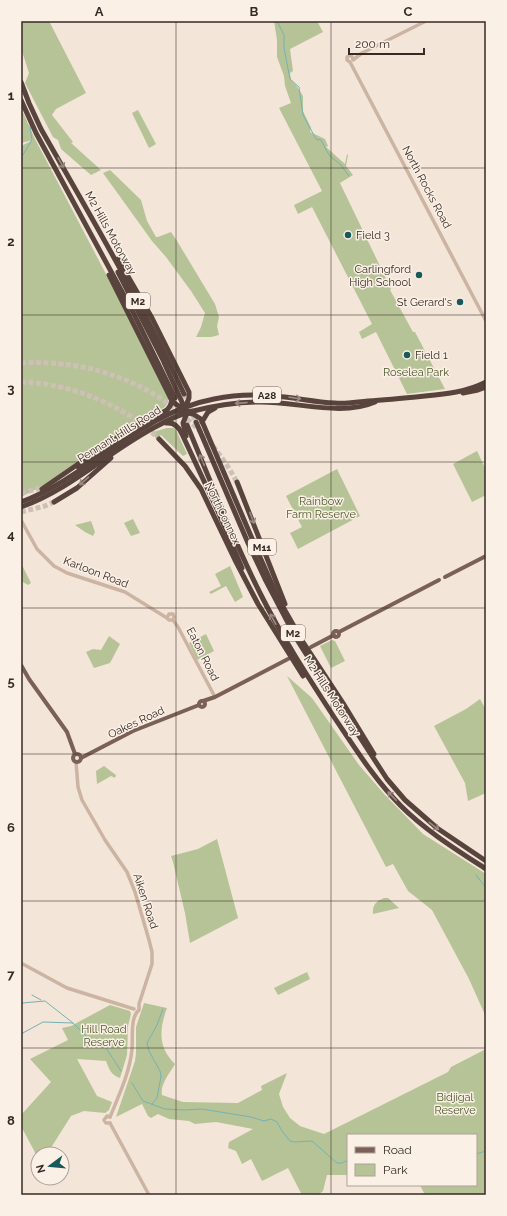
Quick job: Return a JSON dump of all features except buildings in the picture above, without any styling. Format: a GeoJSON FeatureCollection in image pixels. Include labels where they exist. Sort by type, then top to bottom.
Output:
{"type":"FeatureCollection","features":[{"type":"Feature","properties":{"kind":"highway","name":"M2 Hills Motorway"},"geometry":{"type":"LineString","coordinates":[[21,82],[41,129],[144,312],[184,394]]}},
{"type":"Feature","properties":{"kind":"highway","name":"M2 Hills Motorway"},"geometry":{"type":"LineString","coordinates":[[21,100],[36,133],[140,325],[174,400]]}},
{"type":"Feature","properties":{"kind":"highway","name":"M2"},"geometry":{"type":"LineString","coordinates":[[75,206],[80,219],[174,400]]}},
{"type":"Feature","properties":{"kind":"highway"},"geometry":{"type":"LineString","coordinates":[[87,211],[162,358],[185,409]]}},
{"type":"Feature","properties":{"kind":"highway","name":"M2"},"geometry":{"type":"LineString","coordinates":[[87,211],[148,309],[187,389]]}},
{"type":"Feature","properties":{"kind":"highway"},"geometry":{"type":"LineString","coordinates":[[85,224],[98,241],[139,312]]}},
{"type":"Feature","properties":{"kind":"highway","name":"Pennant Hills Road"},"geometry":{"type":"LineString","coordinates":[[452,393],[486,382]]}},
{"type":"Feature","properties":{"kind":"highway","name":"Pennant Hills Road"},"geometry":{"type":"LineString","coordinates":[[21,507],[58,490],[124,446],[185,409],[198,403],[234,396],[257,395],[345,404],[465,393],[486,387]]}},
{"type":"Feature","properties":{"kind":"highway"},"geometry":{"type":"LineString","coordinates":[[185,409],[189,398],[187,389]]}},
{"type":"Feature","properties":{"kind":"highway"},"geometry":{"type":"LineString","coordinates":[[187,389],[198,403]]}},
{"type":"Feature","properties":{"kind":"highway"},"geometry":{"type":"LineString","coordinates":[[78,467],[134,430],[164,414],[174,400],[185,409],[196,415],[202,422],[208,412],[224,404]]}},
{"type":"Feature","properties":{"kind":"highway","name":"Pennant Hills Road"},"geometry":{"type":"LineString","coordinates":[[185,409],[198,410],[224,404],[258,402],[333,408],[354,408],[376,402]]}},
{"type":"Feature","properties":{"kind":"highway"},"geometry":{"type":"LineString","coordinates":[[345,404],[352,405],[354,408]]}},
{"type":"Feature","properties":{"kind":"highway","name":"M2"},"geometry":{"type":"LineString","coordinates":[[185,409],[183,425],[189,448],[258,604],[286,651],[349,744],[357,752]]}},
{"type":"Feature","properties":{"kind":"highway"},"geometry":{"type":"LineString","coordinates":[[22,501],[47,486],[123,433],[144,421],[164,414]]}},
{"type":"Feature","properties":{"kind":"highway","name":"Pennant Hills Road"},"geometry":{"type":"LineString","coordinates":[[22,501],[68,478],[164,414],[177,414]]}},
{"type":"Feature","properties":{"kind":"highway"},"geometry":{"type":"LineString","coordinates":[[134,430],[144,421]]}},
{"type":"Feature","properties":{"kind":"highway","name":"M2 Hills Motorway"},"geometry":{"type":"LineString","coordinates":[[196,422],[248,542],[285,619],[338,705],[387,779],[413,808],[437,828],[484,860]]}},
{"type":"Feature","properties":{"kind":"highway","name":"M2"},"geometry":{"type":"LineString","coordinates":[[202,422],[264,566],[280,600],[303,642]]}},
{"type":"Feature","properties":{"kind":"highway"},"geometry":{"type":"LineString","coordinates":[[163,423],[171,423],[179,428],[189,448]]}},
{"type":"Feature","properties":{"kind":"highway","name":"M2 Hills Motorway"},"geometry":{"type":"LineString","coordinates":[[187,425],[236,542],[261,595],[295,656],[357,752],[373,775],[400,805],[420,823],[486,869]]}},
{"type":"Feature","properties":{"kind":"highway","name":"NorthConnex"},"geometry":{"type":"LineString","coordinates":[[160,439],[185,466],[201,489],[258,604]]}},
{"type":"Feature","properties":{"kind":"highway"},"geometry":{"type":"LineString","coordinates":[[54,502],[77,488],[124,446]]}},
{"type":"Feature","properties":{"kind":"highway","name":"NorthConnex"},"geometry":{"type":"LineString","coordinates":[[237,482],[288,611],[303,642]]}},
{"type":"Feature","properties":{"kind":"highway","name":"M2 Hills Motorway"},"geometry":{"type":"LineString","coordinates":[[303,642],[371,748],[387,779]]}},
{"type":"Feature","properties":{"kind":"main road"},"geometry":{"type":"LineString","coordinates":[[310,647],[334,635],[335,631],[339,632],[440,580],[444,582],[445,577],[486,556]]}},
{"type":"Feature","properties":{"kind":"main road"},"geometry":{"type":"LineString","coordinates":[[214,698],[288,659]]}},
{"type":"Feature","properties":{"kind":"main road"},"geometry":{"type":"LineString","coordinates":[[21,665],[29,679],[67,732],[75,754],[72,758],[74,761],[79,762],[81,758],[79,754],[75,754]]}},
{"type":"Feature","properties":{"kind":"main road","name":"Oakes Road"},"geometry":{"type":"LineString","coordinates":[[81,758],[133,731],[199,705],[200,702],[204,703],[214,698]]}},
{"type":"Feature","properties":{"kind":"street","name":"North Rocks Road"},"geometry":{"type":"LineString","coordinates":[[426,21],[352,59],[486,321]]}},
{"type":"Feature","properties":{"kind":"street","name":"Karloon Road"},"geometry":{"type":"LineString","coordinates":[[21,520],[27,533],[40,553],[54,566],[72,575],[124,592],[170,621],[173,620]]}},
{"type":"Feature","properties":{"kind":"street","name":"Eaton Road"},"geometry":{"type":"LineString","coordinates":[[173,620],[214,698]]}},
{"type":"Feature","properties":{"kind":"street","name":"Aiken Road"},"geometry":{"type":"LineString","coordinates":[[76,762],[78,788],[82,800],[105,840],[127,872],[135,892],[149,940],[152,957],[152,968],[136,1009],[130,1059],[110,1117]]}},
{"type":"Feature","properties":{"kind":"street"},"geometry":{"type":"LineString","coordinates":[[21,963],[67,988],[136,1009]]}},
{"type":"Feature","properties":{"kind":"street"},"geometry":{"type":"LineString","coordinates":[[110,1123],[106,1123],[104,1120],[107,1116],[112,1120],[110,1123],[149,1195]]}},
{"type":"Feature","properties":{"kind":"green space"},"geometry":{"type":"Polygon","coordinates":[[[21,21],[49,21],[86,93],[56,109],[52,115],[73,142],[71,143],[101,170],[91,175],[61,149],[58,140],[53,137],[25,83],[29,73],[21,48],[21,21]]]}},
{"type":"Feature","properties":{"kind":"green space","name":"Roselea Park"},"geometry":{"type":"Polygon","coordinates":[[[274,21],[317,21],[323,32],[290,49],[293,71],[290,73],[291,80],[303,96],[303,111],[311,128],[310,132],[325,139],[328,146],[326,147],[345,164],[347,154],[348,155],[346,166],[353,175],[340,183],[391,289],[390,290],[413,332],[415,332],[445,389],[407,394],[376,332],[362,339],[359,332],[372,324],[312,207],[298,214],[294,205],[322,191],[279,108],[291,103],[277,57],[277,40],[274,21]]]}},
{"type":"Feature","properties":{"kind":"green space"},"geometry":{"type":"Polygon","coordinates":[[[21,108],[35,139],[127,314],[169,399],[165,407],[119,432],[44,485],[21,497],[21,146],[33,140],[21,143],[21,108]]]}},
{"type":"Feature","properties":{"kind":"green space"},"geometry":{"type":"Polygon","coordinates":[[[138,110],[156,144],[149,148],[132,113],[138,110]]]}},
{"type":"Feature","properties":{"kind":"green space"},"geometry":{"type":"Polygon","coordinates":[[[110,170],[141,200],[147,221],[156,237],[171,232],[177,241],[215,304],[219,317],[217,326],[219,335],[211,337],[196,337],[205,313],[191,291],[152,241],[103,173],[110,170]]]}},
{"type":"Feature","properties":{"kind":"green space"},"geometry":{"type":"Polygon","coordinates":[[[167,428],[174,428],[176,430],[187,454],[183,456],[161,435],[156,439],[153,432],[167,428]]]}},
{"type":"Feature","properties":{"kind":"green space"},"geometry":{"type":"Polygon","coordinates":[[[477,451],[486,470],[486,495],[472,502],[453,464],[477,451]]]}},
{"type":"Feature","properties":{"kind":"green space","name":"Rainbow Farm Reserve"},"geometry":{"type":"Polygon","coordinates":[[[337,469],[360,516],[298,549],[290,533],[302,527],[286,496],[337,469]]]}},
{"type":"Feature","properties":{"kind":"green space"},"geometry":{"type":"Polygon","coordinates":[[[133,519],[140,533],[131,536],[124,523],[133,519]]]}},
{"type":"Feature","properties":{"kind":"green space"},"geometry":{"type":"Polygon","coordinates":[[[91,521],[95,532],[93,536],[75,525],[91,521]]]}},
{"type":"Feature","properties":{"kind":"green space"},"geometry":{"type":"Polygon","coordinates":[[[21,563],[31,583],[28,585],[21,581],[21,563]]]}},
{"type":"Feature","properties":{"kind":"green space"},"geometry":{"type":"Polygon","coordinates":[[[230,566],[243,597],[235,602],[226,586],[211,594],[209,592],[221,586],[215,574],[230,566]]]}},
{"type":"Feature","properties":{"kind":"green space"},"geometry":{"type":"Polygon","coordinates":[[[206,634],[214,651],[197,660],[189,643],[206,634]]]}},
{"type":"Feature","properties":{"kind":"green space"},"geometry":{"type":"Polygon","coordinates":[[[109,636],[120,644],[110,663],[94,668],[86,652],[93,649],[101,650],[109,636]]]}},
{"type":"Feature","properties":{"kind":"green space"},"geometry":{"type":"Polygon","coordinates":[[[332,640],[335,641],[345,661],[331,668],[320,646],[332,640]]]}},
{"type":"Feature","properties":{"kind":"green space"},"geometry":{"type":"Polygon","coordinates":[[[287,676],[312,698],[359,765],[385,795],[423,834],[486,874],[486,1017],[469,979],[432,910],[408,891],[393,864],[386,867],[287,676]]]}},
{"type":"Feature","properties":{"kind":"green space"},"geometry":{"type":"Polygon","coordinates":[[[480,699],[486,710],[486,793],[468,801],[465,783],[434,726],[466,709],[480,699]]]}},
{"type":"Feature","properties":{"kind":"green space"},"geometry":{"type":"Polygon","coordinates":[[[104,766],[116,775],[115,778],[111,776],[97,784],[96,771],[104,766]]]}},
{"type":"Feature","properties":{"kind":"green space"},"geometry":{"type":"Polygon","coordinates":[[[217,839],[238,918],[190,943],[185,913],[171,856],[198,849],[217,839]]]}},
{"type":"Feature","properties":{"kind":"green space"},"geometry":{"type":"Polygon","coordinates":[[[384,898],[388,898],[399,908],[373,914],[373,908],[376,903],[384,898]]]}},
{"type":"Feature","properties":{"kind":"green space"},"geometry":{"type":"Polygon","coordinates":[[[307,972],[310,979],[278,995],[274,988],[307,972]]]}},
{"type":"Feature","properties":{"kind":"green space","name":"Bidjigal Reserve"},"geometry":{"type":"Polygon","coordinates":[[[144,1003],[167,1008],[162,1024],[163,1045],[169,1058],[175,1064],[162,1087],[162,1095],[183,1102],[238,1103],[262,1090],[261,1086],[287,1073],[279,1094],[283,1107],[290,1118],[300,1126],[324,1134],[448,1072],[451,1067],[486,1049],[486,1195],[425,1195],[420,1186],[477,1186],[477,1134],[347,1134],[347,1175],[327,1175],[323,1191],[318,1195],[302,1195],[288,1168],[262,1181],[251,1159],[242,1164],[236,1151],[228,1148],[229,1142],[253,1129],[216,1122],[195,1124],[189,1121],[169,1119],[158,1114],[151,1118],[148,1116],[142,1104],[116,1117],[135,1061],[136,1027],[144,1003]]]}},
{"type":"Feature","properties":{"kind":"green space","name":"Hill Road Reserve"},"geometry":{"type":"Polygon","coordinates":[[[110,1005],[130,1011],[131,1014],[128,1026],[127,1055],[120,1078],[112,1073],[106,1061],[77,1059],[97,1096],[112,1102],[109,1110],[105,1113],[84,1111],[71,1116],[52,1146],[32,1146],[21,1126],[21,1115],[51,1082],[30,1059],[68,1040],[62,1028],[71,1026],[110,1005]]]}},
{"type":"Feature","properties":{"kind":"waterway"},"geometry":{"type":"LineString","coordinates":[[277,21],[284,35],[284,48],[290,79],[299,87],[303,115],[316,139],[321,140],[329,155],[341,165],[349,176]]}},
{"type":"Feature","properties":{"kind":"waterway"},"geometry":{"type":"LineString","coordinates":[[21,158],[32,140],[30,126]]}},
{"type":"Feature","properties":{"kind":"waterway"},"geometry":{"type":"LineString","coordinates":[[476,875],[486,888]]}},
{"type":"Feature","properties":{"kind":"waterway"},"geometry":{"type":"LineString","coordinates":[[32,995],[41,1000]]}},
{"type":"Feature","properties":{"kind":"waterway"},"geometry":{"type":"LineString","coordinates":[[22,1003],[45,1001],[73,1023],[87,1037],[100,1043],[106,1048],[121,1071]]}},
{"type":"Feature","properties":{"kind":"waterway"},"geometry":{"type":"LineString","coordinates":[[152,1104],[157,1098],[161,1076],[160,1071],[149,1051],[147,1043],[157,1025],[163,1009]]}},
{"type":"Feature","properties":{"kind":"waterway"},"geometry":{"type":"LineString","coordinates":[[21,1034],[43,1022],[73,1023]]}},
{"type":"Feature","properties":{"kind":"waterway"},"geometry":{"type":"LineString","coordinates":[[132,1083],[143,1101],[165,1109],[202,1109],[251,1117],[264,1121],[271,1119],[277,1122],[290,1141],[312,1141],[337,1163],[342,1163],[347,1160]]}},
{"type":"Feature","properties":{"kind":"waterway"},"geometry":{"type":"LineString","coordinates":[[477,1154],[486,1151]]}},
{"type":"Feature","properties":{"kind":"tunnel"},"geometry":{"type":"LineString","coordinates":[[21,363],[55,363],[88,368],[118,377],[147,390],[173,407],[197,429],[219,453],[237,482]]}},
{"type":"Feature","properties":{"kind":"tunnel"},"geometry":{"type":"LineString","coordinates":[[21,382],[66,388],[95,398],[135,419],[159,439]]}},
{"type":"Feature","properties":{"kind":"tunnel"},"geometry":{"type":"LineString","coordinates":[[184,394],[196,422]]}},
{"type":"Feature","properties":{"kind":"tunnel"},"geometry":{"type":"LineString","coordinates":[[21,493],[45,487]]}},
{"type":"Feature","properties":{"kind":"tunnel"},"geometry":{"type":"LineString","coordinates":[[21,512],[45,506],[54,502]]}},
{"type":"Feature","properties":{"kind":"place","name":"Field 3"},"geometry":{"type":"Point","coordinates":[348,235]}},
{"type":"Feature","properties":{"kind":"place","name":"Carlingford High School"},"geometry":{"type":"Point","coordinates":[419,275]}},
{"type":"Feature","properties":{"kind":"place","name":"St Gerard's"},"geometry":{"type":"Point","coordinates":[460,302]}},
{"type":"Feature","properties":{"kind":"place","name":"Field 1"},"geometry":{"type":"Point","coordinates":[407,355]}}]}
